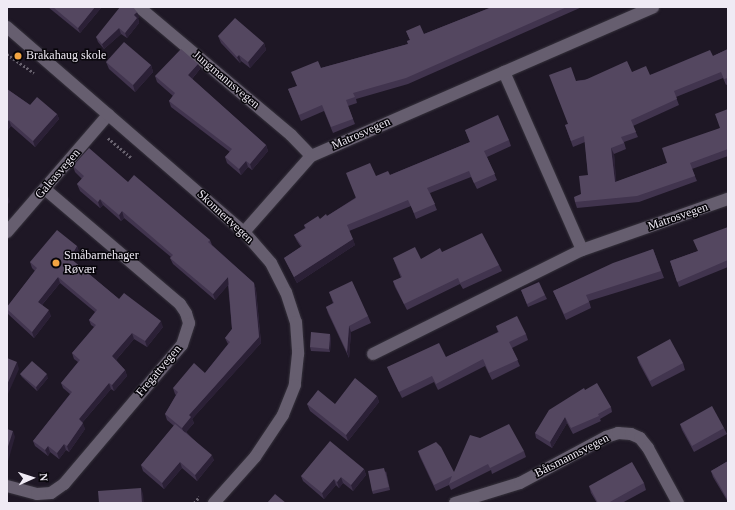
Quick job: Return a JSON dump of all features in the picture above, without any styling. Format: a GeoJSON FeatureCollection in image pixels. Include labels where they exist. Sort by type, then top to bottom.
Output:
{"type":"FeatureCollection","features":[{"type":"Feature","properties":{"kind":"street","name":"Jungmannsvegen"},"geometry":{"type":"LineString","coordinates":[[139,7],[291,135],[311,156]]}},
{"type":"Feature","properties":{"kind":"street","name":"Matrosvegen"},"geometry":{"type":"LineString","coordinates":[[244,232],[311,156],[653,7]]}},
{"type":"Feature","properties":{"kind":"street","name":"Skonnertvegen"},"geometry":{"type":"LineString","coordinates":[[7,27],[244,232],[271,263],[286,292],[296,322],[298,354],[294,385],[283,415],[255,457],[214,503]]}},
{"type":"Feature","properties":{"kind":"street"},"geometry":{"type":"LineString","coordinates":[[504,72],[582,250]]}},
{"type":"Feature","properties":{"kind":"street","name":"Galeasvegen"},"geometry":{"type":"LineString","coordinates":[[7,232],[108,115]]}},
{"type":"Feature","properties":{"kind":"street","name":"Fregattvegen"},"geometry":{"type":"LineString","coordinates":[[7,486],[37,494],[51,492],[64,484],[182,345],[189,323],[186,313],[180,304],[45,189]]}},
{"type":"Feature","properties":{"kind":"street","name":"Matrosvegen"},"geometry":{"type":"LineString","coordinates":[[373,354],[582,250],[728,199]]}},
{"type":"Feature","properties":{"kind":"street","name":"Båtsmannsvegen"},"geometry":{"type":"LineString","coordinates":[[455,503],[520,483],[606,437],[618,434],[631,434],[640,438],[648,448],[678,503]]}},
{"type":"Feature","properties":{"kind":"path"},"geometry":{"type":"LineString","coordinates":[[7,54],[38,75]]}},
{"type":"Feature","properties":{"kind":"path"},"geometry":{"type":"LineString","coordinates":[[97,129],[138,163]]}},
{"type":"Feature","properties":{"kind":"path"},"geometry":{"type":"LineString","coordinates":[[194,503],[204,491]]}},
{"type":"Feature","properties":{"kind":"building"},"geometry":{"type":"Polygon","coordinates":[[[53,7],[95,7],[78,28],[53,7]]]}},
{"type":"Feature","properties":{"kind":"building"},"geometry":{"type":"Polygon","coordinates":[[[120,7],[133,7],[137,12],[134,15],[137,18],[125,33],[119,28],[102,44],[96,37],[120,7]]]}},
{"type":"Feature","properties":{"kind":"building"},"geometry":{"type":"Polygon","coordinates":[[[492,7],[567,7],[406,78],[353,93],[355,97],[346,100],[353,119],[331,127],[322,105],[299,115],[288,89],[297,86],[291,72],[318,61],[321,68],[408,44],[407,41],[410,40],[406,31],[420,25],[424,34],[492,7]]]}},
{"type":"Feature","properties":{"kind":"building"},"geometry":{"type":"Polygon","coordinates":[[[235,18],[264,43],[248,62],[239,55],[237,57],[218,36],[235,18]]]}},
{"type":"Feature","properties":{"kind":"building"},"geometry":{"type":"Polygon","coordinates":[[[124,42],[151,65],[133,85],[106,62],[124,42]]]}},
{"type":"Feature","properties":{"kind":"building"},"geometry":{"type":"Polygon","coordinates":[[[181,49],[198,64],[188,75],[266,145],[250,164],[246,161],[239,169],[225,157],[232,149],[169,101],[175,93],[155,76],[181,49]]]}},
{"type":"Feature","properties":{"kind":"building"},"geometry":{"type":"Polygon","coordinates":[[[728,49],[728,78],[724,79],[721,72],[674,91],[677,99],[631,120],[636,132],[621,137],[624,143],[611,148],[615,182],[667,163],[662,148],[720,128],[715,114],[728,109],[728,149],[690,163],[695,176],[637,196],[575,202],[574,197],[581,194],[579,176],[588,175],[584,136],[571,141],[565,125],[568,124],[549,75],[571,67],[576,81],[585,80],[627,61],[632,72],[646,66],[650,75],[710,50],[713,56],[728,49]]]}},
{"type":"Feature","properties":{"kind":"building"},"geometry":{"type":"Polygon","coordinates":[[[7,89],[30,105],[37,97],[57,114],[33,141],[9,120],[7,122],[7,89]]]}},
{"type":"Feature","properties":{"kind":"building"},"geometry":{"type":"Polygon","coordinates":[[[498,115],[509,140],[484,151],[495,174],[474,183],[469,171],[427,188],[435,204],[414,213],[408,200],[347,225],[353,239],[294,277],[284,258],[302,246],[294,235],[306,228],[304,225],[318,216],[320,219],[326,214],[327,216],[356,198],[346,173],[370,163],[376,176],[388,171],[390,175],[470,142],[465,130],[498,115]]]}},
{"type":"Feature","properties":{"kind":"building"},"geometry":{"type":"Polygon","coordinates":[[[89,148],[128,182],[134,175],[210,240],[208,242],[254,283],[259,337],[189,415],[191,417],[182,428],[165,414],[178,392],[173,388],[194,363],[205,373],[230,342],[225,338],[232,329],[228,277],[213,294],[170,258],[173,255],[122,211],[119,215],[100,199],[98,202],[77,184],[84,176],[73,166],[89,148]]]}},
{"type":"Feature","properties":{"kind":"building"},"geometry":{"type":"Polygon","coordinates":[[[728,227],[728,260],[677,282],[670,261],[698,251],[693,240],[728,227]]]}},
{"type":"Feature","properties":{"kind":"building"},"geometry":{"type":"Polygon","coordinates":[[[57,230],[77,246],[70,258],[119,299],[124,293],[161,321],[145,341],[132,333],[112,356],[125,370],[112,385],[109,383],[79,419],[83,423],[67,446],[64,444],[57,453],[48,446],[45,450],[33,441],[72,392],[61,383],[80,360],[72,353],[96,325],[89,320],[97,310],[58,277],[38,302],[49,310],[32,332],[7,309],[7,307],[37,268],[30,262],[57,230]]]}},
{"type":"Feature","properties":{"kind":"building"},"geometry":{"type":"Polygon","coordinates":[[[482,233],[499,265],[460,283],[458,278],[404,304],[393,281],[402,277],[393,258],[415,247],[421,259],[440,248],[442,252],[482,233]]]}},
{"type":"Feature","properties":{"kind":"building"},"geometry":{"type":"Polygon","coordinates":[[[653,249],[661,271],[586,295],[589,302],[564,314],[553,291],[613,263],[653,249]]]}},
{"type":"Feature","properties":{"kind":"building"},"geometry":{"type":"Polygon","coordinates":[[[352,281],[368,316],[349,326],[347,352],[326,307],[334,303],[329,292],[352,281]]]}},
{"type":"Feature","properties":{"kind":"building"},"geometry":{"type":"Polygon","coordinates":[[[539,282],[545,295],[527,304],[521,290],[539,282]]]}},
{"type":"Feature","properties":{"kind":"building"},"geometry":{"type":"Polygon","coordinates":[[[517,316],[526,334],[509,342],[518,360],[489,373],[483,359],[436,384],[432,376],[399,392],[387,367],[439,343],[446,357],[499,332],[496,326],[517,316]]]}},
{"type":"Feature","properties":{"kind":"building"},"geometry":{"type":"Polygon","coordinates":[[[311,332],[330,334],[329,349],[310,347],[311,332]]]}},
{"type":"Feature","properties":{"kind":"building"},"geometry":{"type":"Polygon","coordinates":[[[670,339],[683,363],[650,381],[637,357],[670,339]]]}},
{"type":"Feature","properties":{"kind":"building"},"geometry":{"type":"Polygon","coordinates":[[[7,358],[17,362],[7,385],[7,358]]]}},
{"type":"Feature","properties":{"kind":"building"},"geometry":{"type":"Polygon","coordinates":[[[32,361],[47,374],[36,387],[20,374],[32,361]]]}},
{"type":"Feature","properties":{"kind":"building"},"geometry":{"type":"Polygon","coordinates":[[[355,378],[377,396],[346,435],[307,404],[318,390],[335,404],[355,378]]]}},
{"type":"Feature","properties":{"kind":"building"},"geometry":{"type":"Polygon","coordinates":[[[597,383],[611,407],[598,414],[599,416],[571,428],[565,417],[550,442],[535,433],[549,410],[584,388],[585,390],[597,383]]]}},
{"type":"Feature","properties":{"kind":"building"},"geometry":{"type":"Polygon","coordinates":[[[712,406],[724,428],[692,446],[680,424],[712,406]]]}},
{"type":"Feature","properties":{"kind":"building"},"geometry":{"type":"Polygon","coordinates":[[[175,424],[212,455],[195,475],[180,462],[162,483],[141,465],[175,424]]]}},
{"type":"Feature","properties":{"kind":"building"},"geometry":{"type":"Polygon","coordinates":[[[509,424],[524,451],[490,468],[488,464],[449,484],[452,476],[434,485],[418,451],[436,442],[441,447],[454,472],[470,435],[480,438],[509,424]]]}},
{"type":"Feature","properties":{"kind":"building"},"geometry":{"type":"Polygon","coordinates":[[[7,429],[13,431],[7,450],[7,429]]]}},
{"type":"Feature","properties":{"kind":"building"},"geometry":{"type":"Polygon","coordinates":[[[330,441],[364,469],[351,485],[341,477],[337,482],[334,479],[322,493],[301,476],[330,441]]]}},
{"type":"Feature","properties":{"kind":"building"},"geometry":{"type":"Polygon","coordinates":[[[728,461],[728,500],[711,471],[728,461]]]}},
{"type":"Feature","properties":{"kind":"building"},"geometry":{"type":"Polygon","coordinates":[[[632,462],[644,483],[608,503],[598,503],[589,486],[632,462]]]}},
{"type":"Feature","properties":{"kind":"building"},"geometry":{"type":"Polygon","coordinates":[[[384,468],[389,487],[372,491],[368,471],[384,468]]]}},
{"type":"Feature","properties":{"kind":"building"},"geometry":{"type":"Polygon","coordinates":[[[141,488],[142,503],[99,503],[98,491],[141,488]]]}},
{"type":"Feature","properties":{"kind":"building"},"geometry":{"type":"Polygon","coordinates":[[[275,494],[286,503],[267,503],[275,494]]]}},
{"type":"Feature","properties":{"kind":"place","name":"Brakahaug skole"},"geometry":{"type":"Point","coordinates":[18,56]}},
{"type":"Feature","properties":{"kind":"place","name":"Småbarnehager Røvær"},"geometry":{"type":"Point","coordinates":[56,263]}}]}
